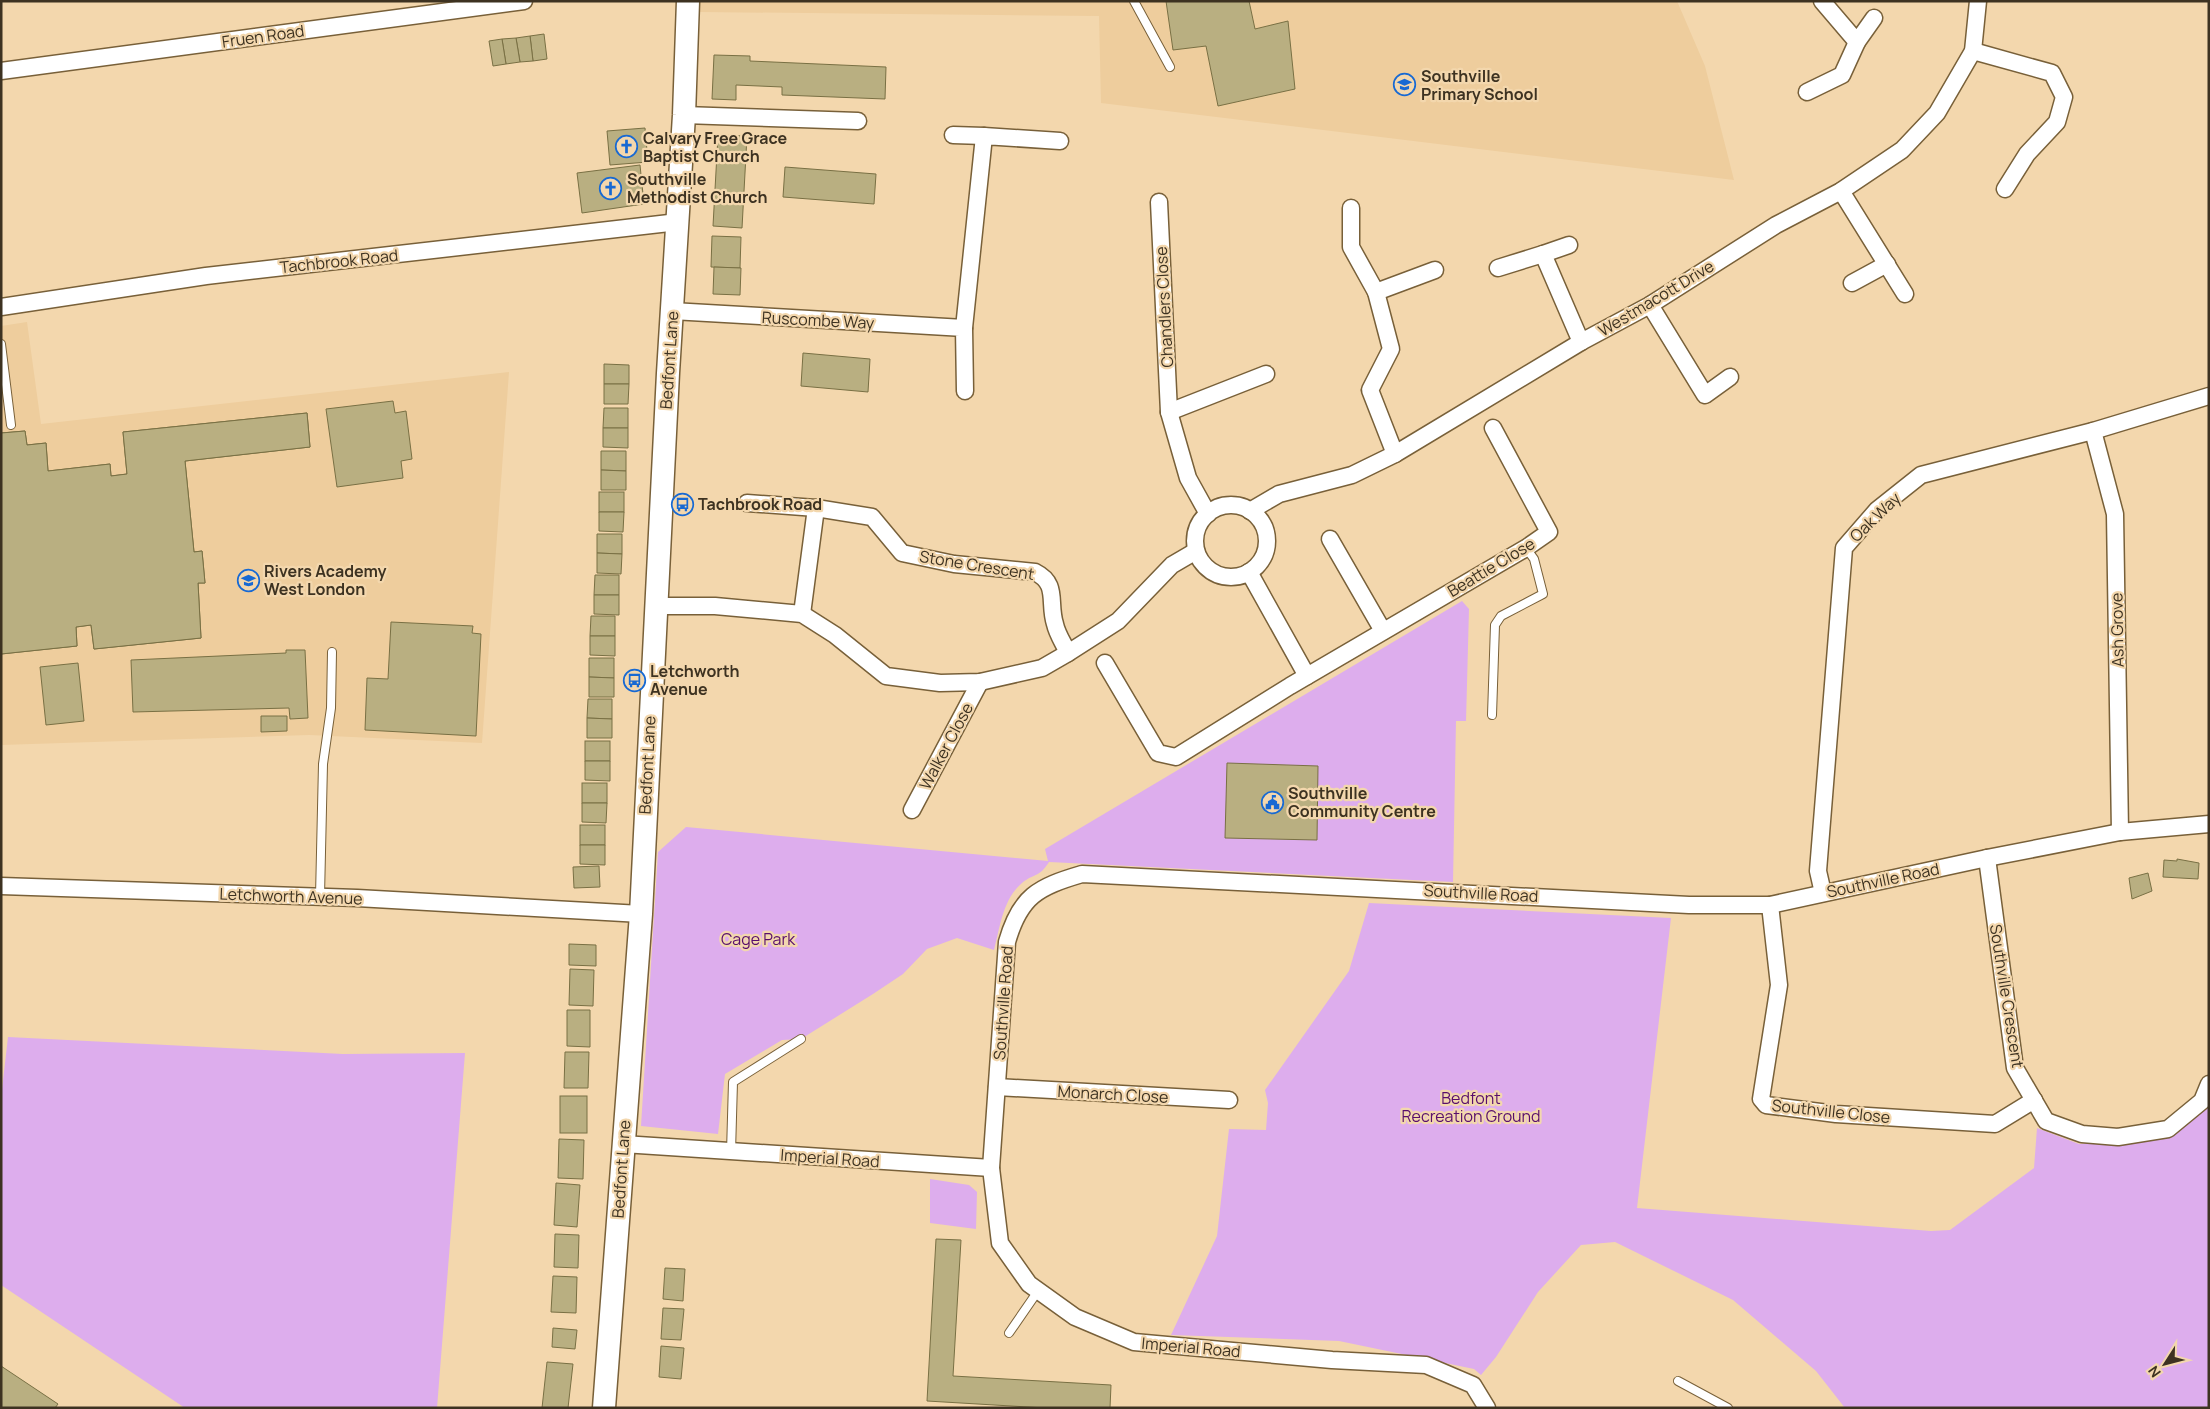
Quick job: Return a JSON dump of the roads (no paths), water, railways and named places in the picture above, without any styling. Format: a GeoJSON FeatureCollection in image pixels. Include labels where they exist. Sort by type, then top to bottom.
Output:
{"type":"FeatureCollection","features":[{"type":"Feature","properties":{"kind":"main road","name":"Bedfont Lane"},"geometry":{"type":"LineString","coordinates":[[604,1408],[641,914],[656,606],[684,115],[688,1]]}},
{"type":"Feature","properties":{"kind":"street","name":"Fruen Road"},"geometry":{"type":"LineString","coordinates":[[1,71],[524,1]]}},
{"type":"Feature","properties":{"kind":"street"},"geometry":{"type":"LineString","coordinates":[[1822,1],[1857,42]]}},
{"type":"Feature","properties":{"kind":"street","name":"Westmacott Drive"},"geometry":{"type":"LineString","coordinates":[[1250,511],[1279,494],[1352,475],[1395,454],[1581,342],[1650,305],[1776,225],[1841,191],[1902,150],[1937,113],[1974,51],[1978,1]]}},
{"type":"Feature","properties":{"kind":"street"},"geometry":{"type":"LineString","coordinates":[[1807,92],[1842,74],[1857,42],[1874,18]]}},
{"type":"Feature","properties":{"kind":"street"},"geometry":{"type":"LineString","coordinates":[[1974,51],[2052,73],[2064,97],[2057,122],[2027,154],[2005,189]]}},
{"type":"Feature","properties":{"kind":"street"},"geometry":{"type":"LineString","coordinates":[[684,115],[858,121]]}},
{"type":"Feature","properties":{"kind":"street"},"geometry":{"type":"LineString","coordinates":[[953,135],[1060,141]]}},
{"type":"Feature","properties":{"kind":"street"},"geometry":{"type":"LineString","coordinates":[[965,391],[964,328],[984,136]]}},
{"type":"Feature","properties":{"kind":"street"},"geometry":{"type":"LineString","coordinates":[[1841,191],[1904,294]]}},
{"type":"Feature","properties":{"kind":"street","name":"Chandlers Close"},"geometry":{"type":"LineString","coordinates":[[1159,202],[1170,412],[1188,478],[1208,514]]}},
{"type":"Feature","properties":{"kind":"street"},"geometry":{"type":"LineString","coordinates":[[1350,208],[1351,247],[1376,292],[1392,349],[1370,390],[1395,454]]}},
{"type":"Feature","properties":{"kind":"street","name":"Tachbrook Road"},"geometry":{"type":"LineString","coordinates":[[1,307],[206,276],[678,222]]}},
{"type":"Feature","properties":{"kind":"street"},"geometry":{"type":"LineString","coordinates":[[1498,268],[1569,245]]}},
{"type":"Feature","properties":{"kind":"street"},"geometry":{"type":"LineString","coordinates":[[1544,254],[1581,342]]}},
{"type":"Feature","properties":{"kind":"street"},"geometry":{"type":"LineString","coordinates":[[1852,283],[1886,264]]}},
{"type":"Feature","properties":{"kind":"street"},"geometry":{"type":"LineString","coordinates":[[1376,292],[1435,270]]}},
{"type":"Feature","properties":{"kind":"street"},"geometry":{"type":"LineString","coordinates":[[1650,305],[1705,395],[1730,377]]}},
{"type":"Feature","properties":{"kind":"street","name":"Ruscombe Way"},"geometry":{"type":"LineString","coordinates":[[672,312],[964,328]]}},
{"type":"Feature","properties":{"kind":"street"},"geometry":{"type":"LineString","coordinates":[[1170,412],[1266,374]]}},
{"type":"Feature","properties":{"kind":"street","name":"Oak Way"},"geometry":{"type":"LineString","coordinates":[[1823,893],[1818,871],[1844,548],[1877,510],[1921,475],[2093,431],[2209,396]]}},
{"type":"Feature","properties":{"kind":"street","name":"Beattie Close"},"geometry":{"type":"LineString","coordinates":[[1105,663],[1158,753],[1176,757],[1307,676],[1526,548],[1549,532],[1493,428]]}},
{"type":"Feature","properties":{"kind":"street","name":"Ash Grove"},"geometry":{"type":"LineString","coordinates":[[2093,431],[2115,514],[2120,832]]}},
{"type":"Feature","properties":{"kind":"street","name":"Stone Crescent"},"geometry":{"type":"LineString","coordinates":[[747,503],[816,508],[872,517],[902,553],[954,564],[1035,572],[1046,577],[1051,588],[1055,624],[1068,653]]}},
{"type":"Feature","properties":{"kind":"street"},"geometry":{"type":"LineString","coordinates":[[1228,505],[1240,506],[1250,511],[1259,519],[1265,530],[1267,542],[1262,559],[1249,572],[1239,576],[1218,574],[1208,569],[1196,551],[1197,531],[1208,514],[1217,508],[1228,505]]}},
{"type":"Feature","properties":{"kind":"street"},"geometry":{"type":"LineString","coordinates":[[802,614],[816,508]]}},
{"type":"Feature","properties":{"kind":"street"},"geometry":{"type":"LineString","coordinates":[[1330,539],[1383,631]]}},
{"type":"Feature","properties":{"kind":"street"},"geometry":{"type":"LineString","coordinates":[[656,606],[715,606],[802,614],[835,635],[886,676],[940,683],[980,682],[1042,668],[1068,653],[1118,621],[1172,565],[1196,551]]}},
{"type":"Feature","properties":{"kind":"street"},"geometry":{"type":"LineString","coordinates":[[1249,572],[1307,676]]}},
{"type":"Feature","properties":{"kind":"street","name":"Walker Close"},"geometry":{"type":"LineString","coordinates":[[912,810],[980,682]]}},
{"type":"Feature","properties":{"kind":"street","name":"Southville Road"},"geometry":{"type":"LineString","coordinates":[[991,1168],[1007,942],[1014,920],[1028,900],[1048,884],[1082,874],[1689,905],[1770,905],[1986,858],[2120,832],[2209,824]]}},
{"type":"Feature","properties":{"kind":"street","name":"Southville Crescent"},"geometry":{"type":"LineString","coordinates":[[1986,858],[2015,1068],[2046,1121],[2082,1134],[2118,1137],[2168,1129],[2202,1101],[2209,1084]]}},
{"type":"Feature","properties":{"kind":"street","name":"Letchworth Avenue"},"geometry":{"type":"LineString","coordinates":[[1,886],[320,896],[641,914]]}},
{"type":"Feature","properties":{"kind":"street","name":"Southville Close"},"geometry":{"type":"LineString","coordinates":[[1770,905],[1779,985],[1761,1099],[1766,1106],[1836,1114],[1994,1124],[2034,1100]]}},
{"type":"Feature","properties":{"kind":"street","name":"Monarch Close"},"geometry":{"type":"LineString","coordinates":[[998,1087],[1229,1100]]}},
{"type":"Feature","properties":{"kind":"street","name":"Imperial Road"},"geometry":{"type":"LineString","coordinates":[[623,1144],[991,1168],[1000,1243],[1029,1284],[1075,1317],[1134,1342],[1332,1360],[1426,1365],[1473,1385],[1487,1408]]}},
{"type":"Feature","properties":{"kind":"lane"},"geometry":{"type":"LineString","coordinates":[[1134,1],[1170,67]]}},
{"type":"Feature","properties":{"kind":"lane"},"geometry":{"type":"LineString","coordinates":[[1,344],[11,425]]}},
{"type":"Feature","properties":{"kind":"lane"},"geometry":{"type":"LineString","coordinates":[[1492,715],[1495,625],[1501,616],[1543,594],[1534,559],[1526,548]]}},
{"type":"Feature","properties":{"kind":"lane"},"geometry":{"type":"LineString","coordinates":[[320,896],[323,764],[331,708],[332,652]]}},
{"type":"Feature","properties":{"kind":"lane"},"geometry":{"type":"LineString","coordinates":[[731,1152],[733,1082],[801,1039]]}},
{"type":"Feature","properties":{"kind":"lane"},"geometry":{"type":"LineString","coordinates":[[1009,1333],[1038,1291]]}},
{"type":"Feature","properties":{"kind":"lane"},"geometry":{"type":"LineString","coordinates":[[1678,1381],[1728,1408]]}},
{"type":"Feature","properties":{"kind":"place","name":"Southville Primary School"},"geometry":{"type":"Point","coordinates":[1405,85]}},
{"type":"Feature","properties":{"kind":"place","name":"Calvary Free Grace Baptist Church"},"geometry":{"type":"Point","coordinates":[627,147]}},
{"type":"Feature","properties":{"kind":"place","name":"Southville Methodist Church"},"geometry":{"type":"Point","coordinates":[611,188]}},
{"type":"Feature","properties":{"kind":"place","name":"Tachbrook Road"},"geometry":{"type":"Point","coordinates":[682,504]}},
{"type":"Feature","properties":{"kind":"place","name":"Rivers Academy West London"},"geometry":{"type":"Point","coordinates":[248,580]}},
{"type":"Feature","properties":{"kind":"place","name":"Letchworth Avenue"},"geometry":{"type":"Point","coordinates":[634,680]}},
{"type":"Feature","properties":{"kind":"place","name":"Southville Community Centre"},"geometry":{"type":"Point","coordinates":[1272,802]}},
{"type":"Feature","properties":{"kind":"park label","name":"Cage Park"},"geometry":{"type":"Point","coordinates":[758,939]}},
{"type":"Feature","properties":{"kind":"park label","name":"Bedfont Recreation Ground"},"geometry":{"type":"Point","coordinates":[1471,1107]}}]}
